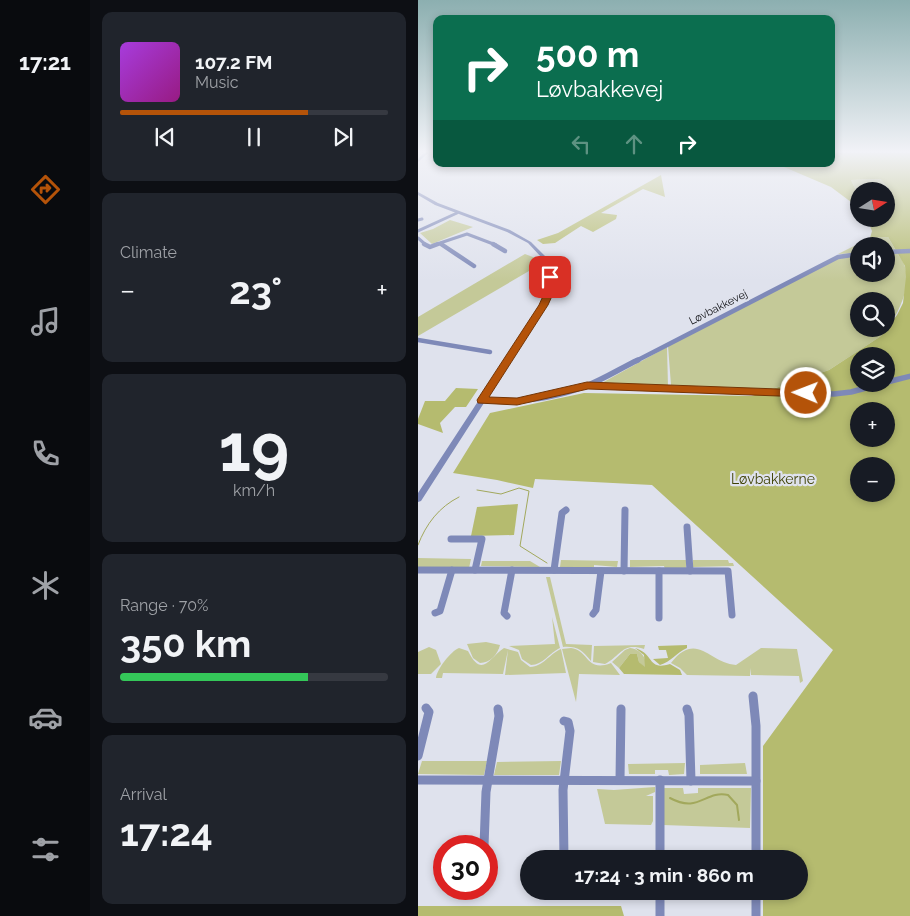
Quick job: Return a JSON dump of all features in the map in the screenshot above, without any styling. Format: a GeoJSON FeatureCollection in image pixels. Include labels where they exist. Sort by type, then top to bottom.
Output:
{"type":"FeatureCollection","features":[{"type":"Feature","properties":{"kind":"street"},"geometry":{"type":"LineString","coordinates":[[418,499],[544,305],[548,296],[550,277],[549,269],[542,255],[523,237],[436,205],[422,196]]}},
{"type":"Feature","properties":{"kind":"street"},"geometry":{"type":"LineString","coordinates":[[418,231],[457,213]]}},
{"type":"Feature","properties":{"kind":"street"},"geometry":{"type":"LineString","coordinates":[[418,238],[428,247],[467,234],[505,251]]}},
{"type":"Feature","properties":{"kind":"street"},"geometry":{"type":"LineString","coordinates":[[441,244],[474,266]]}},
{"type":"Feature","properties":{"kind":"street"},"geometry":{"type":"LineString","coordinates":[[895,252],[910,251]]}},
{"type":"Feature","properties":{"kind":"street","name":"Løvbakkevej"},"geometry":{"type":"LineString","coordinates":[[482,400],[517,402],[587,386],[838,257],[850,255]]}},
{"type":"Feature","properties":{"kind":"street"},"geometry":{"type":"LineString","coordinates":[[418,340],[490,352]]}},
{"type":"Feature","properties":{"kind":"street"},"geometry":{"type":"LineString","coordinates":[[895,380],[910,376]]}},
{"type":"Feature","properties":{"kind":"street","name":"Løvbakkevej"},"geometry":{"type":"LineString","coordinates":[[587,386],[834,394],[851,392]]}},
{"type":"Feature","properties":{"kind":"street"},"geometry":{"type":"LineString","coordinates":[[554,570],[562,513],[566,510]]}},
{"type":"Feature","properties":{"kind":"street"},"geometry":{"type":"LineString","coordinates":[[624,571],[625,510]]}},
{"type":"Feature","properties":{"kind":"street"},"geometry":{"type":"LineString","coordinates":[[687,527],[690,571]]}},
{"type":"Feature","properties":{"kind":"street"},"geometry":{"type":"LineString","coordinates":[[451,539],[482,539],[475,570]]}},
{"type":"Feature","properties":{"kind":"street"},"geometry":{"type":"LineString","coordinates":[[418,570],[728,571],[732,615]]}},
{"type":"Feature","properties":{"kind":"street"},"geometry":{"type":"LineString","coordinates":[[435,613],[440,611],[452,570]]}},
{"type":"Feature","properties":{"kind":"street"},"geometry":{"type":"LineString","coordinates":[[507,616],[504,613],[512,570]]}},
{"type":"Feature","properties":{"kind":"street"},"geometry":{"type":"LineString","coordinates":[[593,614],[596,610],[601,571]]}},
{"type":"Feature","properties":{"kind":"street"},"geometry":{"type":"LineString","coordinates":[[659,571],[659,618]]}},
{"type":"Feature","properties":{"kind":"street"},"geometry":{"type":"LineString","coordinates":[[754,696],[756,726],[756,850]]}},
{"type":"Feature","properties":{"kind":"street"},"geometry":{"type":"LineString","coordinates":[[418,756],[429,712],[426,708]]}},
{"type":"Feature","properties":{"kind":"street"},"geometry":{"type":"LineString","coordinates":[[485,835],[488,780],[499,716],[498,709]]}},
{"type":"Feature","properties":{"kind":"street"},"geometry":{"type":"LineString","coordinates":[[620,709],[620,780]]}},
{"type":"Feature","properties":{"kind":"street"},"geometry":{"type":"LineString","coordinates":[[687,709],[689,715],[691,780]]}},
{"type":"Feature","properties":{"kind":"street"},"geometry":{"type":"LineString","coordinates":[[564,721],[568,722],[570,730],[564,780],[564,850]]}},
{"type":"Feature","properties":{"kind":"street"},"geometry":{"type":"LineString","coordinates":[[418,780],[756,781]]}},
{"type":"Feature","properties":{"kind":"street"},"geometry":{"type":"LineString","coordinates":[[660,780],[660,850]]}},
{"type":"Feature","properties":{"kind":"street"},"geometry":{"type":"LineString","coordinates":[[660,900],[660,916]]}},
{"type":"Feature","properties":{"kind":"street"},"geometry":{"type":"LineString","coordinates":[[756,900],[756,916]]}},
{"type":"Feature","properties":{"kind":"green space"},"geometry":{"type":"Polygon","coordinates":[[[624,196],[631,196],[601,213],[617,215],[616,219],[593,232],[581,226],[555,243],[543,244],[537,240],[558,233],[624,196]]]}},
{"type":"Feature","properties":{"kind":"green space","name":"Løvbakkerne"},"geometry":{"type":"Polygon","coordinates":[[[843,196],[850,196],[850,201],[843,196]]]}},
{"type":"Feature","properties":{"kind":"green space","name":"Løvbakkerne"},"geometry":{"type":"Polygon","coordinates":[[[896,196],[910,196],[910,916],[763,916],[763,900],[808,900],[808,850],[763,850],[763,746],[833,650],[652,485],[535,479],[533,488],[453,473],[490,413],[584,393],[752,396],[829,370],[850,356],[850,392],[895,392],[895,347],[864,347],[879,337],[895,337],[895,318],[903,303],[906,277],[905,266],[895,249],[895,237],[870,237],[871,228],[896,228],[896,196]]]}},
{"type":"Feature","properties":{"kind":"green space"},"geometry":{"type":"Polygon","coordinates":[[[450,220],[473,227],[432,244],[420,233],[433,229],[450,220]]]}},
{"type":"Feature","properties":{"kind":"green space"},"geometry":{"type":"Polygon","coordinates":[[[850,248],[850,253],[838,254],[850,248]]]}},
{"type":"Feature","properties":{"kind":"green space"},"geometry":{"type":"Polygon","coordinates":[[[895,253],[897,253],[904,265],[906,283],[903,300],[895,317],[895,292],[850,292],[850,337],[879,337],[864,347],[850,347],[850,356],[829,370],[769,390],[671,385],[668,346],[841,257],[850,256],[850,282],[895,282],[895,253]]]}},
{"type":"Feature","properties":{"kind":"green space"},"geometry":{"type":"Polygon","coordinates":[[[525,254],[538,259],[541,270],[529,271],[418,336],[418,317],[525,254]]]}},
{"type":"Feature","properties":{"kind":"green space"},"geometry":{"type":"Polygon","coordinates":[[[667,347],[668,387],[600,384],[667,347]]]}},
{"type":"Feature","properties":{"kind":"green space"},"geometry":{"type":"Polygon","coordinates":[[[456,388],[478,389],[466,407],[455,407],[440,423],[443,433],[418,424],[425,401],[445,401],[456,388]]]}},
{"type":"Feature","properties":{"kind":"green space"},"geometry":{"type":"Polygon","coordinates":[[[518,504],[514,535],[471,536],[477,507],[518,504]]]}},
{"type":"Feature","properties":{"kind":"green space"},"geometry":{"type":"Polygon","coordinates":[[[418,558],[471,559],[469,568],[418,567],[418,558]]]}},
{"type":"Feature","properties":{"kind":"green space"},"geometry":{"type":"Polygon","coordinates":[[[561,560],[618,561],[617,567],[594,565],[594,567],[560,567],[561,560]]]}},
{"type":"Feature","properties":{"kind":"green space"},"geometry":{"type":"Polygon","coordinates":[[[630,560],[686,560],[686,569],[665,569],[664,566],[630,567],[630,560]]]}},
{"type":"Feature","properties":{"kind":"green space"},"geometry":{"type":"Polygon","coordinates":[[[693,560],[728,560],[734,566],[693,567],[693,560]]]}},
{"type":"Feature","properties":{"kind":"green space"},"geometry":{"type":"Polygon","coordinates":[[[482,561],[530,561],[540,567],[481,566],[482,561]]]}},
{"type":"Feature","properties":{"kind":"green space"},"geometry":{"type":"Polygon","coordinates":[[[546,577],[550,577],[566,644],[592,645],[591,661],[579,650],[572,647],[563,647],[546,577]]]}},
{"type":"Feature","properties":{"kind":"green space"},"geometry":{"type":"Polygon","coordinates":[[[552,617],[560,648],[543,661],[531,665],[522,659],[519,650],[509,646],[555,644],[552,617]]]}},
{"type":"Feature","properties":{"kind":"green space"},"geometry":{"type":"Polygon","coordinates":[[[486,642],[500,645],[493,657],[484,663],[480,663],[473,658],[467,644],[486,642]]]}},
{"type":"Feature","properties":{"kind":"green space"},"geometry":{"type":"Polygon","coordinates":[[[645,645],[644,649],[631,647],[626,649],[605,664],[593,662],[594,646],[645,645]]]}},
{"type":"Feature","properties":{"kind":"green space"},"geometry":{"type":"Polygon","coordinates":[[[687,645],[687,648],[664,664],[660,665],[653,659],[668,658],[666,650],[659,650],[658,646],[687,645]]]}},
{"type":"Feature","properties":{"kind":"green space"},"geometry":{"type":"Polygon","coordinates":[[[429,647],[436,650],[441,664],[431,674],[418,674],[418,652],[429,647]]]}},
{"type":"Feature","properties":{"kind":"green space"},"geometry":{"type":"Polygon","coordinates":[[[459,648],[468,651],[477,664],[482,665],[490,661],[504,648],[518,652],[521,660],[530,667],[543,662],[561,649],[566,673],[505,675],[508,650],[503,674],[443,673],[442,678],[436,678],[445,661],[459,648]]]}},
{"type":"Feature","properties":{"kind":"green space"},"geometry":{"type":"Polygon","coordinates":[[[571,648],[577,650],[597,665],[611,663],[620,675],[579,674],[576,702],[562,649],[571,648]]]}},
{"type":"Feature","properties":{"kind":"green space"},"geometry":{"type":"Polygon","coordinates":[[[630,648],[637,650],[642,655],[646,664],[645,668],[639,662],[637,654],[630,654],[619,668],[612,662],[630,648]]]}},
{"type":"Feature","properties":{"kind":"green space"},"geometry":{"type":"Polygon","coordinates":[[[635,648],[646,654],[654,664],[663,666],[670,664],[680,670],[682,675],[624,674],[619,668],[630,654],[637,654],[639,662],[645,667],[644,655],[635,648]]]}},
{"type":"Feature","properties":{"kind":"green space"},"geometry":{"type":"Polygon","coordinates":[[[761,648],[797,649],[803,681],[800,683],[799,676],[751,675],[750,668],[750,676],[687,675],[671,663],[688,649],[696,649],[704,651],[719,660],[736,665],[761,648]]]}},
{"type":"Feature","properties":{"kind":"green space"},"geometry":{"type":"Polygon","coordinates":[[[422,761],[487,761],[484,775],[418,774],[422,761]]]}},
{"type":"Feature","properties":{"kind":"green space"},"geometry":{"type":"Polygon","coordinates":[[[561,761],[559,775],[494,775],[497,762],[561,761]]]}},
{"type":"Feature","properties":{"kind":"green space"},"geometry":{"type":"Polygon","coordinates":[[[685,763],[684,774],[669,775],[668,770],[655,770],[655,774],[629,774],[628,764],[685,763]]]}},
{"type":"Feature","properties":{"kind":"green space"},"geometry":{"type":"Polygon","coordinates":[[[745,763],[747,774],[700,774],[700,765],[745,763]]]}},
{"type":"Feature","properties":{"kind":"green space"},"geometry":{"type":"Polygon","coordinates":[[[655,787],[655,792],[646,796],[653,796],[653,821],[651,825],[605,824],[597,789],[614,790],[655,787]]]}},
{"type":"Feature","properties":{"kind":"green space"},"geometry":{"type":"Polygon","coordinates":[[[664,788],[683,788],[684,794],[698,793],[698,788],[751,788],[750,828],[663,825],[664,788]]]}},
{"type":"Feature","properties":{"kind":"green space"},"geometry":{"type":"Polygon","coordinates":[[[418,906],[621,906],[624,916],[418,916],[418,906]]]}},
{"type":"Feature","properties":{"kind":"waterway"},"geometry":{"type":"LineString","coordinates":[[477,490],[501,494],[519,488],[529,491],[520,546],[547,563]]}},
{"type":"Feature","properties":{"kind":"waterway"},"geometry":{"type":"LineString","coordinates":[[418,545],[425,530],[439,511],[459,497]]}},
{"type":"Feature","properties":{"kind":"waterway"},"geometry":{"type":"LineString","coordinates":[[670,798],[688,804],[720,794],[728,795],[737,805],[739,820]]}},
{"type":"Feature","properties":{"kind":"route"},"geometry":{"type":"LineString","coordinates":[[550,277],[548,296],[544,305],[482,400],[502,403],[517,402],[587,386],[806,393]]}}]}
